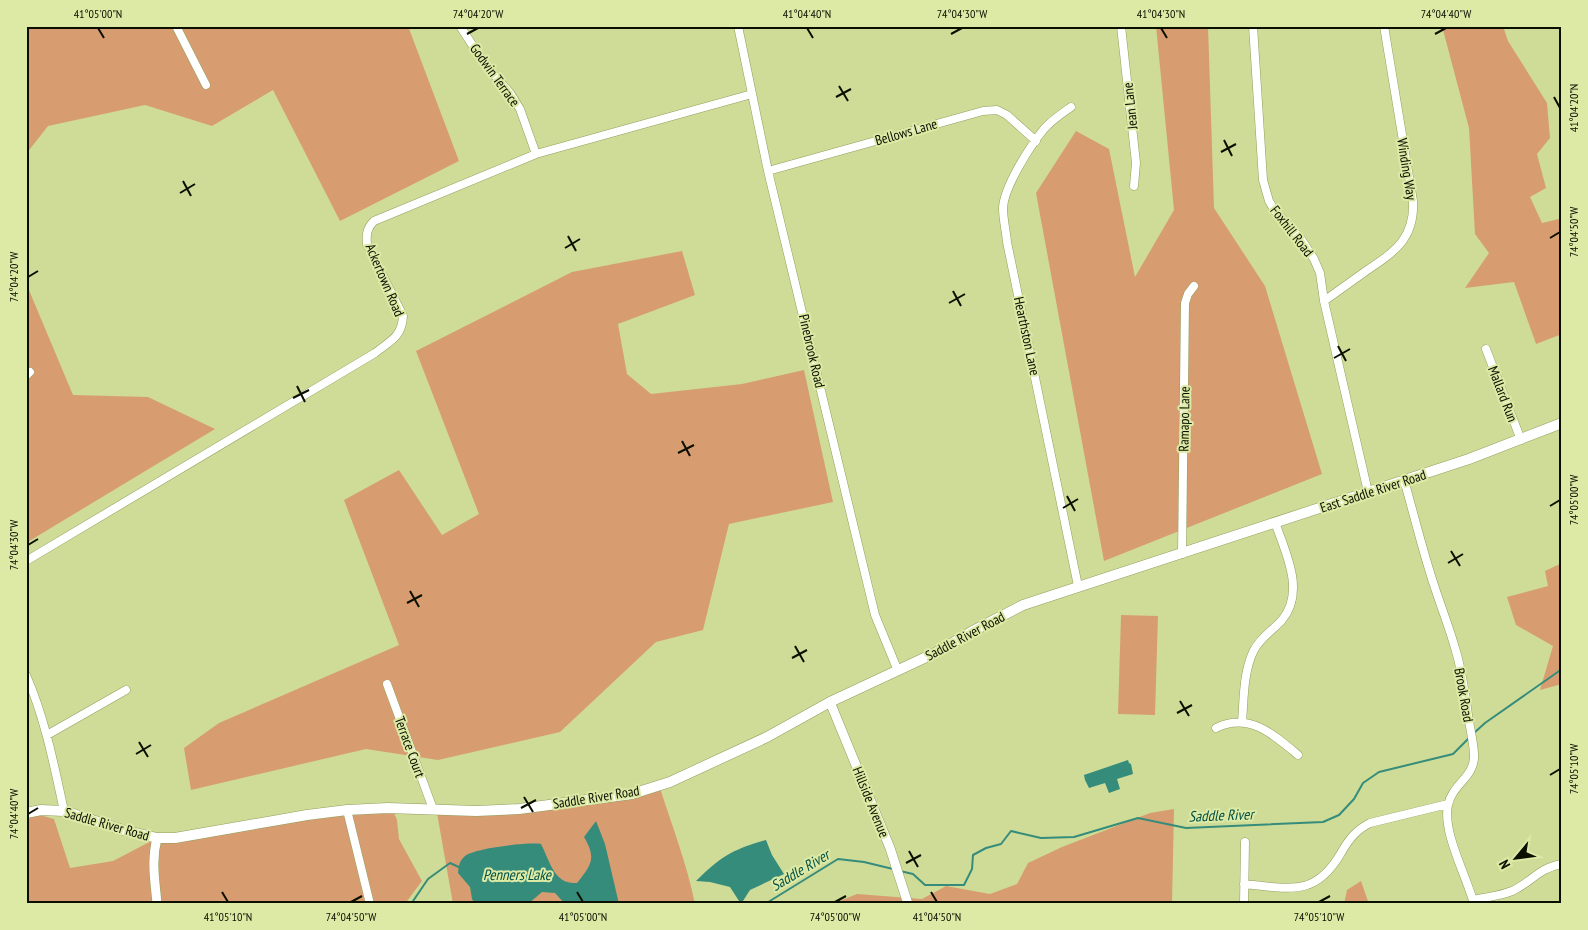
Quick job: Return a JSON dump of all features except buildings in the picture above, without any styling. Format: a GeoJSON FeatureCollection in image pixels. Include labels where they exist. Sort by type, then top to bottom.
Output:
{"type":"FeatureCollection","features":[{"type":"Feature","properties":{"kind":"main road","name":"East Saddle River Road"},"geometry":{"type":"LineString","coordinates":[[1182,554],[1469,460],[1562,424]]}},
{"type":"Feature","properties":{"kind":"main road","name":"Saddle River Road"},"geometry":{"type":"LineString","coordinates":[[26,813],[41,810],[64,810],[123,830],[157,838],[175,838],[346,810],[433,809],[476,811],[519,809],[632,794],[670,782],[767,737],[830,702],[937,652],[1023,605],[1182,554]]}},
{"type":"Feature","properties":{"kind":"street"},"geometry":{"type":"LineString","coordinates":[[176,26],[206,85]]}},
{"type":"Feature","properties":{"kind":"street","name":"Godwin Terrace"},"geometry":{"type":"LineString","coordinates":[[460,26],[484,63],[510,93],[520,108],[536,154]]}},
{"type":"Feature","properties":{"kind":"street","name":"Pinebrook Road"},"geometry":{"type":"LineString","coordinates":[[738,26],[768,171],[875,615],[898,671]]}},
{"type":"Feature","properties":{"kind":"street","name":"Jean Lane"},"geometry":{"type":"LineString","coordinates":[[1121,26],[1136,163],[1134,186]]}},
{"type":"Feature","properties":{"kind":"street","name":"Foxhill Road"},"geometry":{"type":"LineString","coordinates":[[1253,26],[1263,180],[1275,211],[1301,239],[1314,259],[1320,273],[1324,301],[1368,492]]}},
{"type":"Feature","properties":{"kind":"street","name":"Winding Way"},"geometry":{"type":"LineString","coordinates":[[1324,301],[1393,253],[1406,237],[1412,219],[1413,201],[1384,26]]}},
{"type":"Feature","properties":{"kind":"street","name":"Ackertown Road"},"geometry":{"type":"LineString","coordinates":[[26,561],[375,352],[395,338],[402,327],[403,316],[367,244],[366,234],[368,226],[374,221],[389,213],[536,154],[752,94]]}},
{"type":"Feature","properties":{"kind":"street","name":"Hearthston Lane"},"geometry":{"type":"LineString","coordinates":[[1071,107],[1056,117],[1036,141],[1005,194],[1003,208],[1009,252],[1078,586]]}},
{"type":"Feature","properties":{"kind":"street","name":"Bellows Lane"},"geometry":{"type":"LineString","coordinates":[[768,171],[984,111],[998,110],[1007,115],[1036,141]]}},
{"type":"Feature","properties":{"kind":"street","name":"Ramapo Lane"},"geometry":{"type":"LineString","coordinates":[[1182,554],[1185,303],[1188,294],[1194,286]]}},
{"type":"Feature","properties":{"kind":"street","name":"Mallard Run"},"geometry":{"type":"LineString","coordinates":[[1486,349],[1521,440]]}},
{"type":"Feature","properties":{"kind":"street","name":"Brook Road"},"geometry":{"type":"LineString","coordinates":[[1404,480],[1434,585],[1456,649],[1475,758],[1466,778],[1455,788],[1448,804]]}},
{"type":"Feature","properties":{"kind":"street"},"geometry":{"type":"LineString","coordinates":[[1242,722],[1246,675],[1253,652],[1258,643],[1286,615],[1293,598],[1294,581],[1275,522]]}},
{"type":"Feature","properties":{"kind":"street"},"geometry":{"type":"LineString","coordinates":[[26,675],[36,696],[47,734],[64,810]]}},
{"type":"Feature","properties":{"kind":"street","name":"Terrace Court"},"geometry":{"type":"LineString","coordinates":[[387,684],[433,809]]}},
{"type":"Feature","properties":{"kind":"street"},"geometry":{"type":"LineString","coordinates":[[47,734],[126,690]]}},
{"type":"Feature","properties":{"kind":"street","name":"Hillside Avenue"},"geometry":{"type":"LineString","coordinates":[[830,702],[890,848],[908,904]]}},
{"type":"Feature","properties":{"kind":"street"},"geometry":{"type":"LineString","coordinates":[[1216,728],[1226,723],[1242,722],[1265,730],[1298,755]]}},
{"type":"Feature","properties":{"kind":"street"},"geometry":{"type":"LineString","coordinates":[[1244,884],[1286,888],[1303,887],[1312,884],[1327,874],[1334,866],[1350,838],[1363,826],[1448,804],[1447,816],[1452,841],[1473,902],[1513,891],[1539,872],[1562,864]]}},
{"type":"Feature","properties":{"kind":"street"},"geometry":{"type":"LineString","coordinates":[[346,810],[370,904]]}},
{"type":"Feature","properties":{"kind":"street"},"geometry":{"type":"LineString","coordinates":[[157,838],[153,855],[153,875],[157,904]]}},
{"type":"Feature","properties":{"kind":"street"},"geometry":{"type":"LineString","coordinates":[[1244,904],[1245,842]]}},
{"type":"Feature","properties":{"kind":"shaded area"},"geometry":{"type":"Polygon","coordinates":[[[26,26],[408,26],[459,161],[340,221],[273,90],[212,126],[145,105],[48,126],[26,154],[26,26]]]}},
{"type":"Feature","properties":{"kind":"shaded area"},"geometry":{"type":"Polygon","coordinates":[[[1156,26],[1208,26],[1214,208],[1265,286],[1322,474],[1104,561],[1036,193],[1076,131],[1109,149],[1135,277],[1174,210],[1156,26]]]}},
{"type":"Feature","properties":{"kind":"shaded area"},"geometry":{"type":"Polygon","coordinates":[[[1442,26],[1503,26],[1508,41],[1547,103],[1550,138],[1537,154],[1546,188],[1530,197],[1542,223],[1559,219],[1562,228],[1562,334],[1536,344],[1514,282],[1465,288],[1489,253],[1475,234],[1469,128],[1442,26]]]}},
{"type":"Feature","properties":{"kind":"shaded area"},"geometry":{"type":"Polygon","coordinates":[[[682,251],[695,295],[618,324],[627,374],[651,394],[742,384],[804,370],[833,502],[729,524],[703,630],[656,642],[560,732],[438,760],[366,749],[191,790],[184,748],[219,723],[399,645],[344,500],[399,470],[442,535],[479,514],[416,351],[572,272],[682,251]]]}},
{"type":"Feature","properties":{"kind":"shaded area"},"geometry":{"type":"Polygon","coordinates":[[[26,283],[73,395],[148,397],[215,429],[26,543],[26,283]]]}},
{"type":"Feature","properties":{"kind":"shaded area"},"geometry":{"type":"Polygon","coordinates":[[[1562,563],[1562,684],[1540,690],[1553,646],[1516,625],[1507,597],[1548,586],[1545,571],[1562,563]]]}},
{"type":"Feature","properties":{"kind":"shaded area"},"geometry":{"type":"Polygon","coordinates":[[[1121,615],[1158,616],[1155,715],[1118,714],[1121,615]]]}},
{"type":"Feature","properties":{"kind":"shaded area"},"geometry":{"type":"Polygon","coordinates":[[[660,788],[684,860],[695,904],[453,904],[437,813],[564,808],[589,805],[660,788]]]}},
{"type":"Feature","properties":{"kind":"shaded area"},"geometry":{"type":"Polygon","coordinates":[[[392,808],[397,820],[399,839],[422,881],[405,904],[26,904],[26,812],[54,819],[70,868],[113,861],[157,838],[392,808]]]}},
{"type":"Feature","properties":{"kind":"shaded area"},"geometry":{"type":"Polygon","coordinates":[[[1174,809],[1172,904],[832,904],[857,894],[922,899],[946,886],[990,894],[1017,884],[1028,863],[1062,847],[1150,813],[1174,809]]]}},
{"type":"Feature","properties":{"kind":"shaded area"},"geometry":{"type":"Polygon","coordinates":[[[1361,881],[1369,904],[1344,904],[1347,890],[1361,881]]]}},
{"type":"Feature","properties":{"kind":"water"},"geometry":{"type":"Polygon","coordinates":[[[1128,760],[1133,774],[1117,779],[1120,789],[1109,793],[1105,783],[1089,788],[1084,775],[1128,760]]]}},
{"type":"Feature","properties":{"kind":"water","name":"Penners Lake"},"geometry":{"type":"Polygon","coordinates":[[[596,821],[605,844],[619,904],[565,904],[555,893],[542,892],[528,904],[475,904],[470,887],[458,873],[460,864],[465,856],[479,850],[502,846],[541,844],[558,876],[569,883],[577,883],[591,862],[590,851],[584,837],[596,821]]]}},
{"type":"Feature","properties":{"kind":"water"},"geometry":{"type":"Polygon","coordinates":[[[766,840],[772,855],[784,874],[750,890],[741,904],[730,887],[696,881],[727,855],[766,840]]]}},
{"type":"Feature","properties":{"kind":"waterway","name":"Saddle River"},"geometry":{"type":"LineString","coordinates":[[1474,733],[1485,723],[1562,669]]}},
{"type":"Feature","properties":{"kind":"waterway","name":"Saddle River"},"geometry":{"type":"LineString","coordinates":[[900,871],[913,874],[925,885],[964,885],[972,869],[973,855],[986,848],[1001,844],[1011,831],[1041,838],[1074,837],[1138,818],[1186,828],[1323,822],[1339,815],[1354,799],[1363,783],[1379,772],[1453,754],[1469,738]]}},
{"type":"Feature","properties":{"kind":"waterway","name":"Saddle River"},"geometry":{"type":"LineString","coordinates":[[765,904],[838,859],[864,862],[893,869]]}},
{"type":"Feature","properties":{"kind":"waterway","name":"Saddle River"},"geometry":{"type":"LineString","coordinates":[[411,904],[428,879],[450,863],[461,868]]}}]}
